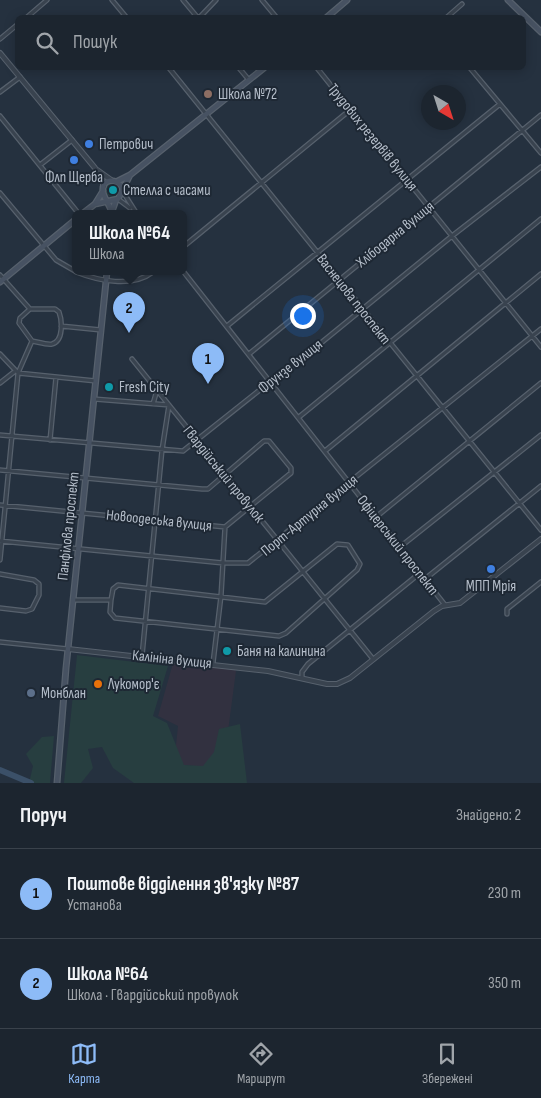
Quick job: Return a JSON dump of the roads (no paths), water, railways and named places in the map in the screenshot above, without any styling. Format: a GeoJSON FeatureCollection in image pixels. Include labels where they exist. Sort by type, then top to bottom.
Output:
{"type":"FeatureCollection","features":[{"type":"Feature","properties":{"kind":"main road"},"geometry":{"type":"LineString","coordinates":[[330,15],[347,0]]}},
{"type":"Feature","properties":{"kind":"main road"},"geometry":{"type":"LineString","coordinates":[[508,0],[523,15]]}},
{"type":"Feature","properties":{"kind":"main road"},"geometry":{"type":"LineString","coordinates":[[526,17],[541,32]]}},
{"type":"Feature","properties":{"kind":"main road"},"geometry":{"type":"LineString","coordinates":[[95,204],[103,189],[111,180],[118,181],[130,175],[262,70]]}},
{"type":"Feature","properties":{"kind":"main road"},"geometry":{"type":"LineString","coordinates":[[112,210],[130,175]]}},
{"type":"Feature","properties":{"kind":"main road"},"geometry":{"type":"LineString","coordinates":[[118,181],[123,191]]}},
{"type":"Feature","properties":{"kind":"main road"},"geometry":{"type":"LineString","coordinates":[[103,189],[111,210]]}},
{"type":"Feature","properties":{"kind":"main road"},"geometry":{"type":"LineString","coordinates":[[87,210],[108,199],[117,199]]}},
{"type":"Feature","properties":{"kind":"main road"},"geometry":{"type":"LineString","coordinates":[[1,279],[72,223]]}},
{"type":"Feature","properties":{"kind":"main road","name":"Панфілова проспект"},"geometry":{"type":"LineString","coordinates":[[57,783],[68,649],[106,275]]}},
{"type":"Feature","properties":{"kind":"street"},"geometry":{"type":"LineString","coordinates":[[30,15],[47,0]]}},
{"type":"Feature","properties":{"kind":"street"},"geometry":{"type":"LineString","coordinates":[[112,0],[124,15]]}},
{"type":"Feature","properties":{"kind":"street"},"geometry":{"type":"LineString","coordinates":[[183,0],[196,15]]}},
{"type":"Feature","properties":{"kind":"street"},"geometry":{"type":"LineString","coordinates":[[202,15],[216,0]]}},
{"type":"Feature","properties":{"kind":"street"},"geometry":{"type":"LineString","coordinates":[[262,0],[274,15]]}},
{"type":"Feature","properties":{"kind":"street"},"geometry":{"type":"LineString","coordinates":[[449,15],[462,4]]}},
{"type":"Feature","properties":{"kind":"street"},"geometry":{"type":"LineString","coordinates":[[0,39],[15,26]]}},
{"type":"Feature","properties":{"kind":"street"},"geometry":{"type":"LineString","coordinates":[[0,53],[95,168],[111,180]]}},
{"type":"Feature","properties":{"kind":"street","name":"Васнецова проспект"},"geometry":{"type":"LineString","coordinates":[[171,70],[541,530]]}},
{"type":"Feature","properties":{"kind":"street"},"geometry":{"type":"LineString","coordinates":[[241,70],[249,80]]}},
{"type":"Feature","properties":{"kind":"street","name":"Трудових резервів вулиця"},"geometry":{"type":"LineString","coordinates":[[319,70],[541,347]]}},
{"type":"Feature","properties":{"kind":"street"},"geometry":{"type":"LineString","coordinates":[[472,70],[541,153]]}},
{"type":"Feature","properties":{"kind":"street"},"geometry":{"type":"LineString","coordinates":[[0,92],[20,77]]}},
{"type":"Feature","properties":{"kind":"street"},"geometry":{"type":"LineString","coordinates":[[227,326],[406,178],[500,104]]}},
{"type":"Feature","properties":{"kind":"street"},"geometry":{"type":"LineString","coordinates":[[187,244],[350,110]]}},
{"type":"Feature","properties":{"kind":"street","name":"Хлібодарна вулиця"},"geometry":{"type":"LineString","coordinates":[[249,354],[541,115]]}},
{"type":"Feature","properties":{"kind":"street"},"geometry":{"type":"LineString","coordinates":[[0,116],[78,210]]}},
{"type":"Feature","properties":{"kind":"street"},"geometry":{"type":"LineString","coordinates":[[537,118],[541,124]]}},
{"type":"Feature","properties":{"kind":"street"},"geometry":{"type":"LineString","coordinates":[[40,165],[72,140]]}},
{"type":"Feature","properties":{"kind":"street","name":"Фрунзе вулиця"},"geometry":{"type":"LineString","coordinates":[[0,435],[181,451],[197,441],[271,381],[278,378],[452,236],[541,167]]}},
{"type":"Feature","properties":{"kind":"street"},"geometry":{"type":"LineString","coordinates":[[95,168],[103,189]]}},
{"type":"Feature","properties":{"kind":"street"},"geometry":{"type":"LineString","coordinates":[[123,191],[133,210]]}},
{"type":"Feature","properties":{"kind":"street"},"geometry":{"type":"LineString","coordinates":[[0,193],[56,260],[72,269]]}},
{"type":"Feature","properties":{"kind":"street"},"geometry":{"type":"LineString","coordinates":[[117,199],[133,210]]}},
{"type":"Feature","properties":{"kind":"street"},"geometry":{"type":"LineString","coordinates":[[299,417],[388,342],[541,219]]}},
{"type":"Feature","properties":{"kind":"street"},"geometry":{"type":"LineString","coordinates":[[325,451],[541,274]]}},
{"type":"Feature","properties":{"kind":"street"},"geometry":{"type":"LineString","coordinates":[[89,275],[106,280],[127,282],[141,279],[148,275]]}},
{"type":"Feature","properties":{"kind":"street","name":"Офіцерський проспект"},"geometry":{"type":"LineString","coordinates":[[186,275],[446,606]]}},
{"type":"Feature","properties":{"kind":"street"},"geometry":{"type":"LineString","coordinates":[[1,279],[30,309]]}},
{"type":"Feature","properties":{"kind":"street"},"geometry":{"type":"LineString","coordinates":[[30,309],[56,309],[60,314],[59,338],[54,343],[32,342],[18,323],[20,318],[30,309]]}},
{"type":"Feature","properties":{"kind":"street"},"geometry":{"type":"LineString","coordinates":[[61,326],[101,330]]}},
{"type":"Feature","properties":{"kind":"street","name":"Порт-Артурна вулиця"},"geometry":{"type":"LineString","coordinates":[[1,541],[223,563],[248,563],[443,410],[541,330]]}},
{"type":"Feature","properties":{"kind":"street"},"geometry":{"type":"LineString","coordinates":[[0,560],[13,437],[16,372],[32,342]]}},
{"type":"Feature","properties":{"kind":"street"},"geometry":{"type":"LineString","coordinates":[[0,354],[16,372],[96,380]]}},
{"type":"Feature","properties":{"kind":"street","name":"Гвардійський провулок"},"geometry":{"type":"LineString","coordinates":[[132,359],[373,659]]}},
{"type":"Feature","properties":{"kind":"street"},"geometry":{"type":"LineString","coordinates":[[0,383],[16,372]]}},
{"type":"Feature","properties":{"kind":"street"},"geometry":{"type":"LineString","coordinates":[[50,440],[56,377]]}},
{"type":"Feature","properties":{"kind":"street"},"geometry":{"type":"LineString","coordinates":[[376,516],[541,383]]}},
{"type":"Feature","properties":{"kind":"street"},"geometry":{"type":"LineString","coordinates":[[153,404],[157,389]]}},
{"type":"Feature","properties":{"kind":"street"},"geometry":{"type":"LineString","coordinates":[[94,399],[169,405],[162,450],[142,656]]}},
{"type":"Feature","properties":{"kind":"street"},"geometry":{"type":"LineString","coordinates":[[400,547],[541,435]]}},
{"type":"Feature","properties":{"kind":"street","name":"Новоодеська вулиця"},"geometry":{"type":"LineString","coordinates":[[0,505],[225,527],[291,473],[292,468],[269,441],[264,441],[224,475]]}},
{"type":"Feature","properties":{"kind":"street"},"geometry":{"type":"LineString","coordinates":[[0,470],[208,489],[224,475]]}},
{"type":"Feature","properties":{"kind":"street"},"geometry":{"type":"LineString","coordinates":[[425,579],[541,486]]}},
{"type":"Feature","properties":{"kind":"street"},"geometry":{"type":"LineString","coordinates":[[213,663],[221,596],[225,527]]}},
{"type":"Feature","properties":{"kind":"street","name":"Калініна вулиця"},"geometry":{"type":"LineString","coordinates":[[0,642],[213,663],[268,670],[327,684],[338,684],[350,678],[433,612],[446,606],[460,603],[541,538]]}},
{"type":"Feature","properties":{"kind":"street"},"geometry":{"type":"LineString","coordinates":[[337,544],[348,545],[360,564],[358,570],[281,635],[145,622],[113,617],[110,612],[113,589],[118,585],[265,602],[302,571],[337,544]]}},
{"type":"Feature","properties":{"kind":"street"},"geometry":{"type":"LineString","coordinates":[[302,678],[304,669],[420,573]]}},
{"type":"Feature","properties":{"kind":"street"},"geometry":{"type":"LineString","coordinates":[[0,574],[34,580],[39,584],[39,595],[32,609],[26,611],[0,608]]}},
{"type":"Feature","properties":{"kind":"street"},"geometry":{"type":"LineString","coordinates":[[507,614],[507,608],[541,582]]}},
{"type":"Feature","properties":{"kind":"street"},"geometry":{"type":"LineString","coordinates":[[73,600],[111,600]]}},
{"type":"Feature","properties":{"kind":"waterway"},"geometry":{"type":"LineString","coordinates":[[0,770],[31,783]]}},
{"type":"Feature","properties":{"kind":"place","name":"Школа №72"},"geometry":{"type":"Point","coordinates":[208,94]}},
{"type":"Feature","properties":{"kind":"place","name":"Петрович"},"geometry":{"type":"Point","coordinates":[89,144]}},
{"type":"Feature","properties":{"kind":"place","name":"Флп Щерба"},"geometry":{"type":"Point","coordinates":[74,160]}},
{"type":"Feature","properties":{"kind":"place","name":"Стелла с часами"},"geometry":{"type":"Point","coordinates":[113,190]}},
{"type":"Feature","properties":{"kind":"place","name":"Школа №64"},"geometry":{"type":"Point","coordinates":[129,333]}},
{"type":"Feature","properties":{"kind":"place","name":"Поштове відділення зв'язку №87"},"geometry":{"type":"Point","coordinates":[208,384]}},
{"type":"Feature","properties":{"kind":"place","name":"Fresh City"},"geometry":{"type":"Point","coordinates":[109,387]}},
{"type":"Feature","properties":{"kind":"place","name":"МПП Мрія"},"geometry":{"type":"Point","coordinates":[491,569]}},
{"type":"Feature","properties":{"kind":"place","name":"Баня на калинина"},"geometry":{"type":"Point","coordinates":[227,651]}},
{"type":"Feature","properties":{"kind":"place","name":"Лукомор'є"},"geometry":{"type":"Point","coordinates":[98,684]}},
{"type":"Feature","properties":{"kind":"place","name":"Монблан"},"geometry":{"type":"Point","coordinates":[31,693]}}]}
